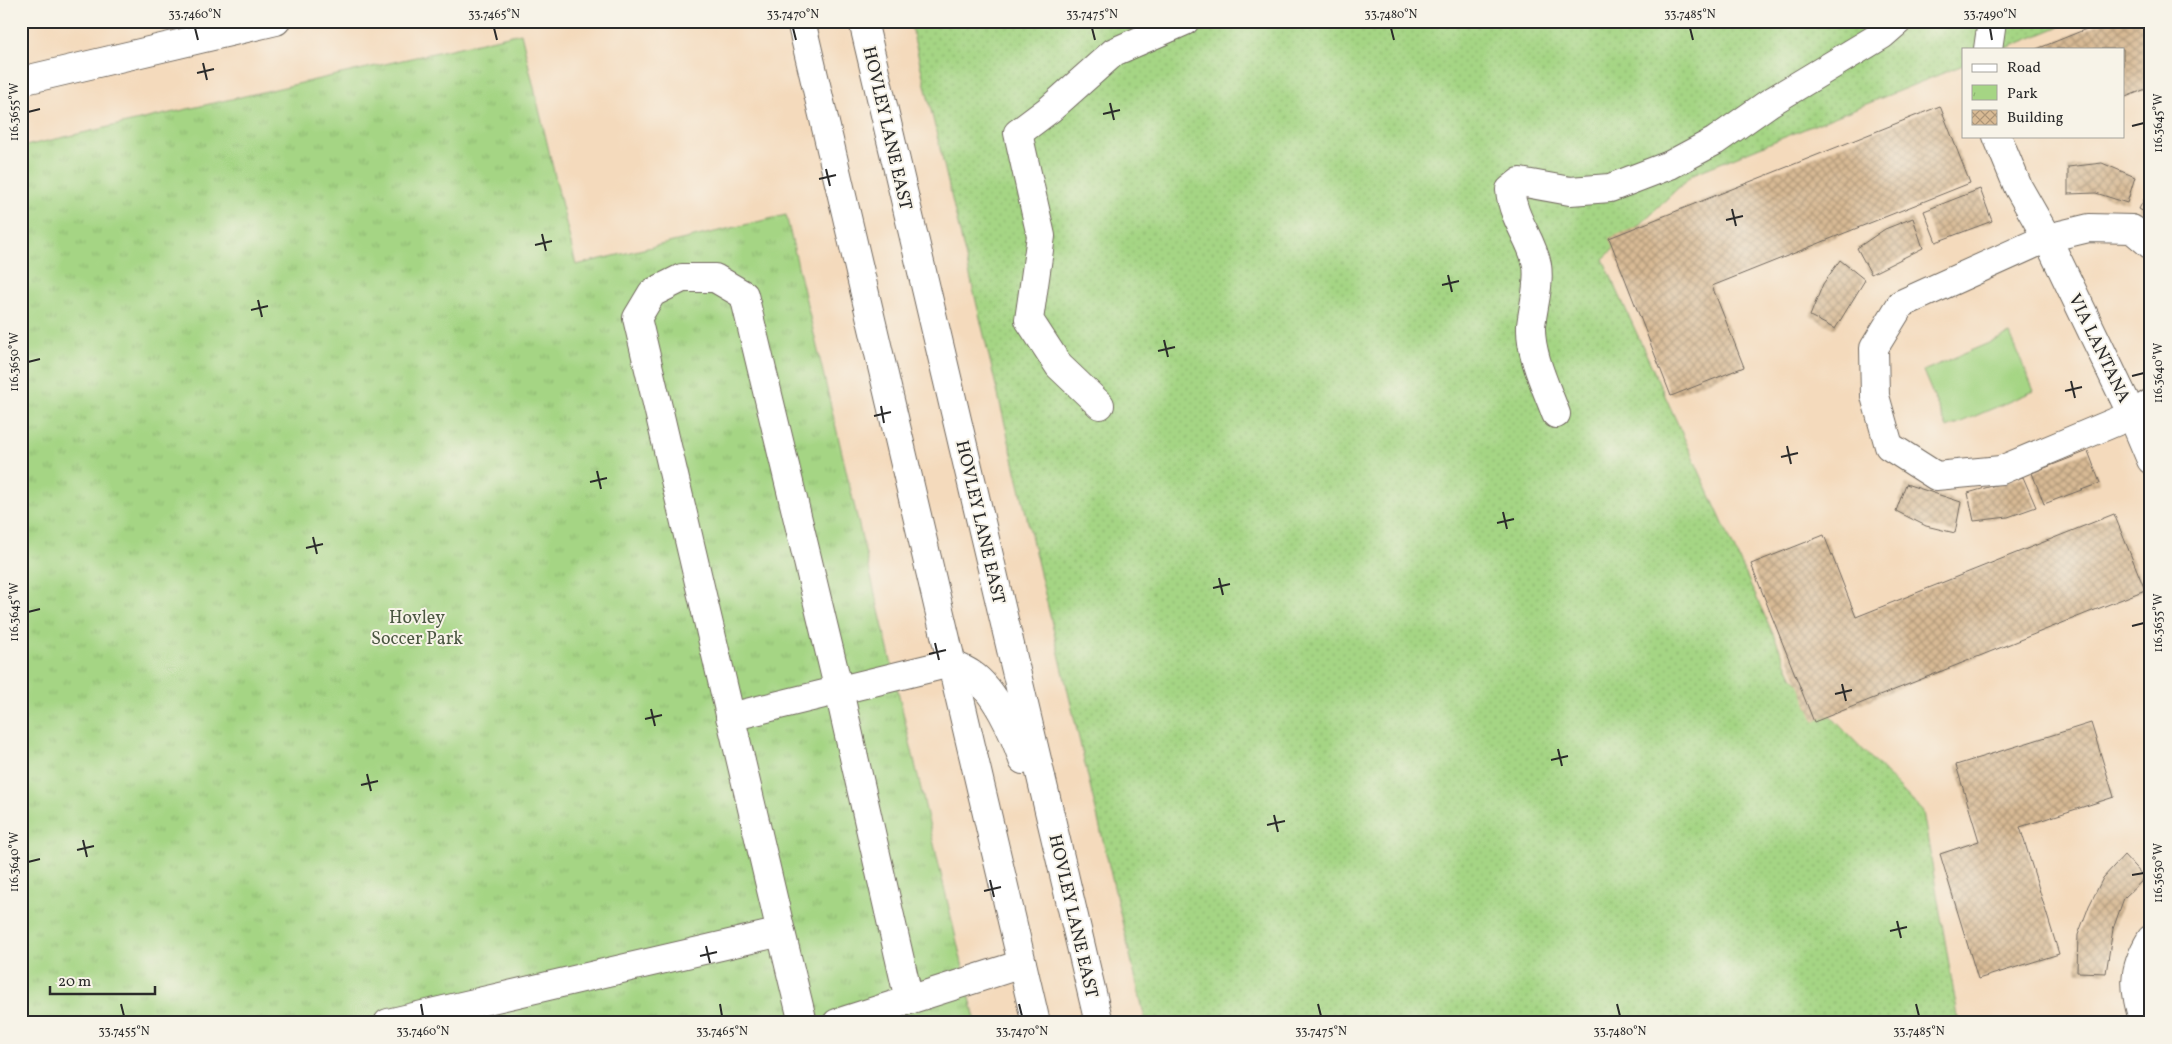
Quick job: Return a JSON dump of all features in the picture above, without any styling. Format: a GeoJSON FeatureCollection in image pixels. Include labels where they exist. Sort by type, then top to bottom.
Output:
{"type":"FeatureCollection","features":[{"type":"Feature","properties":{"kind":"street"},"geometry":{"type":"LineString","coordinates":[[21,81],[276,21]]}},
{"type":"Feature","properties":{"kind":"street"},"geometry":{"type":"LineString","coordinates":[[801,21],[1036,1023]]}},
{"type":"Feature","properties":{"kind":"street","name":"HOVLEY LANE EAST"},"geometry":{"type":"LineString","coordinates":[[863,21],[1099,1023]]}},
{"type":"Feature","properties":{"kind":"street"},"geometry":{"type":"LineString","coordinates":[[1100,405],[1058,366],[1029,320],[1041,236],[1018,133],[1050,109],[1114,52],[1185,21]]}},
{"type":"Feature","properties":{"kind":"street"},"geometry":{"type":"LineString","coordinates":[[1556,414],[1536,360],[1531,328],[1537,264],[1512,206],[1510,190],[1520,182],[1570,191],[1610,188],[1670,165],[1715,141],[1769,103],[1882,35],[1898,21]]}},
{"type":"Feature","properties":{"kind":"street"},"geometry":{"type":"LineString","coordinates":[[1988,48],[1992,21]]}},
{"type":"Feature","properties":{"kind":"street","name":"VIA LANTANA"},"geometry":{"type":"LineString","coordinates":[[1997,138],[2018,187],[2141,409],[2151,460]]}},
{"type":"Feature","properties":{"kind":"street"},"geometry":{"type":"LineString","coordinates":[[2141,409],[2001,470],[1936,476],[1889,446],[1875,396],[1874,348],[1902,304],[2046,238],[2089,228],[2132,229],[2151,245]]}},
{"type":"Feature","properties":{"kind":"street"},"geometry":{"type":"LineString","coordinates":[[803,1023],[637,318],[652,293],[682,278],[715,278],[744,296],[839,691],[909,1000]]}},
{"type":"Feature","properties":{"kind":"street"},"geometry":{"type":"LineString","coordinates":[[730,716],[951,663],[973,675],[988,691],[1014,734],[1068,896]]}},
{"type":"Feature","properties":{"kind":"street"},"geometry":{"type":"LineString","coordinates":[[388,1023],[781,932]]}},
{"type":"Feature","properties":{"kind":"street"},"geometry":{"type":"LineString","coordinates":[[2144,1023],[2134,990],[2140,957],[2151,939]]}},
{"type":"Feature","properties":{"kind":"street"},"geometry":{"type":"LineString","coordinates":[[837,1023],[1022,964]]}},
{"type":"Feature","properties":{"kind":"green space"},"geometry":{"type":"Polygon","coordinates":[[[910,21],[2073,21],[2006,48],[1962,48],[1962,65],[1693,174],[1603,259],[1792,676],[1923,812],[1959,1023],[1146,1023],[910,21]]]}},
{"type":"Feature","properties":{"kind":"green space","name":"Hovley Soccer Park"},"geometry":{"type":"Polygon","coordinates":[[[521,33],[576,265],[786,215],[976,1023],[21,1023],[21,147],[521,33]]]}},
{"type":"Feature","properties":{"kind":"green space"},"geometry":{"type":"Polygon","coordinates":[[[2010,334],[2034,391],[1947,428],[1923,371],[2010,334]]]}},
{"type":"Feature","properties":{"kind":"building"},"geometry":{"type":"Polygon","coordinates":[[[2106,21],[2151,21],[2151,87],[2124,98],[2124,48],[2039,48],[2106,21]]]}},
{"type":"Feature","properties":{"kind":"building"},"geometry":{"type":"Polygon","coordinates":[[[1940,106],[1970,183],[1712,286],[1744,367],[1671,396],[1609,238],[1940,106]]]}},
{"type":"Feature","properties":{"kind":"building"},"geometry":{"type":"Polygon","coordinates":[[[2102,163],[2135,177],[2127,203],[2096,193],[2068,194],[2068,167],[2102,163]]]}},
{"type":"Feature","properties":{"kind":"building"},"geometry":{"type":"Polygon","coordinates":[[[2151,186],[2151,216],[2139,209],[2151,186]]]}},
{"type":"Feature","properties":{"kind":"building"},"geometry":{"type":"Polygon","coordinates":[[[1980,189],[1992,221],[1936,242],[1924,211],[1980,189]]]}},
{"type":"Feature","properties":{"kind":"building"},"geometry":{"type":"Polygon","coordinates":[[[1913,218],[1923,248],[1871,274],[1857,248],[1885,229],[1913,218]]]}},
{"type":"Feature","properties":{"kind":"building"},"geometry":{"type":"Polygon","coordinates":[[[1840,260],[1865,280],[1835,329],[1810,316],[1823,284],[1840,260]]]}},
{"type":"Feature","properties":{"kind":"building"},"geometry":{"type":"Polygon","coordinates":[[[2088,451],[2100,483],[2044,504],[2032,473],[2088,451]]]}},
{"type":"Feature","properties":{"kind":"building"},"geometry":{"type":"Polygon","coordinates":[[[2023,477],[2036,507],[2008,517],[1974,521],[1968,493],[2023,477]]]}},
{"type":"Feature","properties":{"kind":"building"},"geometry":{"type":"Polygon","coordinates":[[[1906,484],[1961,502],[1955,533],[1926,526],[1896,511],[1906,484]]]}},
{"type":"Feature","properties":{"kind":"building"},"geometry":{"type":"Polygon","coordinates":[[[2114,514],[2145,590],[1814,722],[1751,564],[1824,535],[1856,617],[2114,514]]]}},
{"type":"Feature","properties":{"kind":"building"},"geometry":{"type":"Polygon","coordinates":[[[2091,723],[2114,797],[2020,827],[2059,954],[1978,979],[1940,854],[1979,841],[1956,765],[2091,723]]]}},
{"type":"Feature","properties":{"kind":"building"},"geometry":{"type":"Polygon","coordinates":[[[2124,855],[2145,878],[2124,898],[2113,929],[2106,973],[2077,972],[2078,935],[2089,906],[2103,878],[2124,855]]]}}]}
